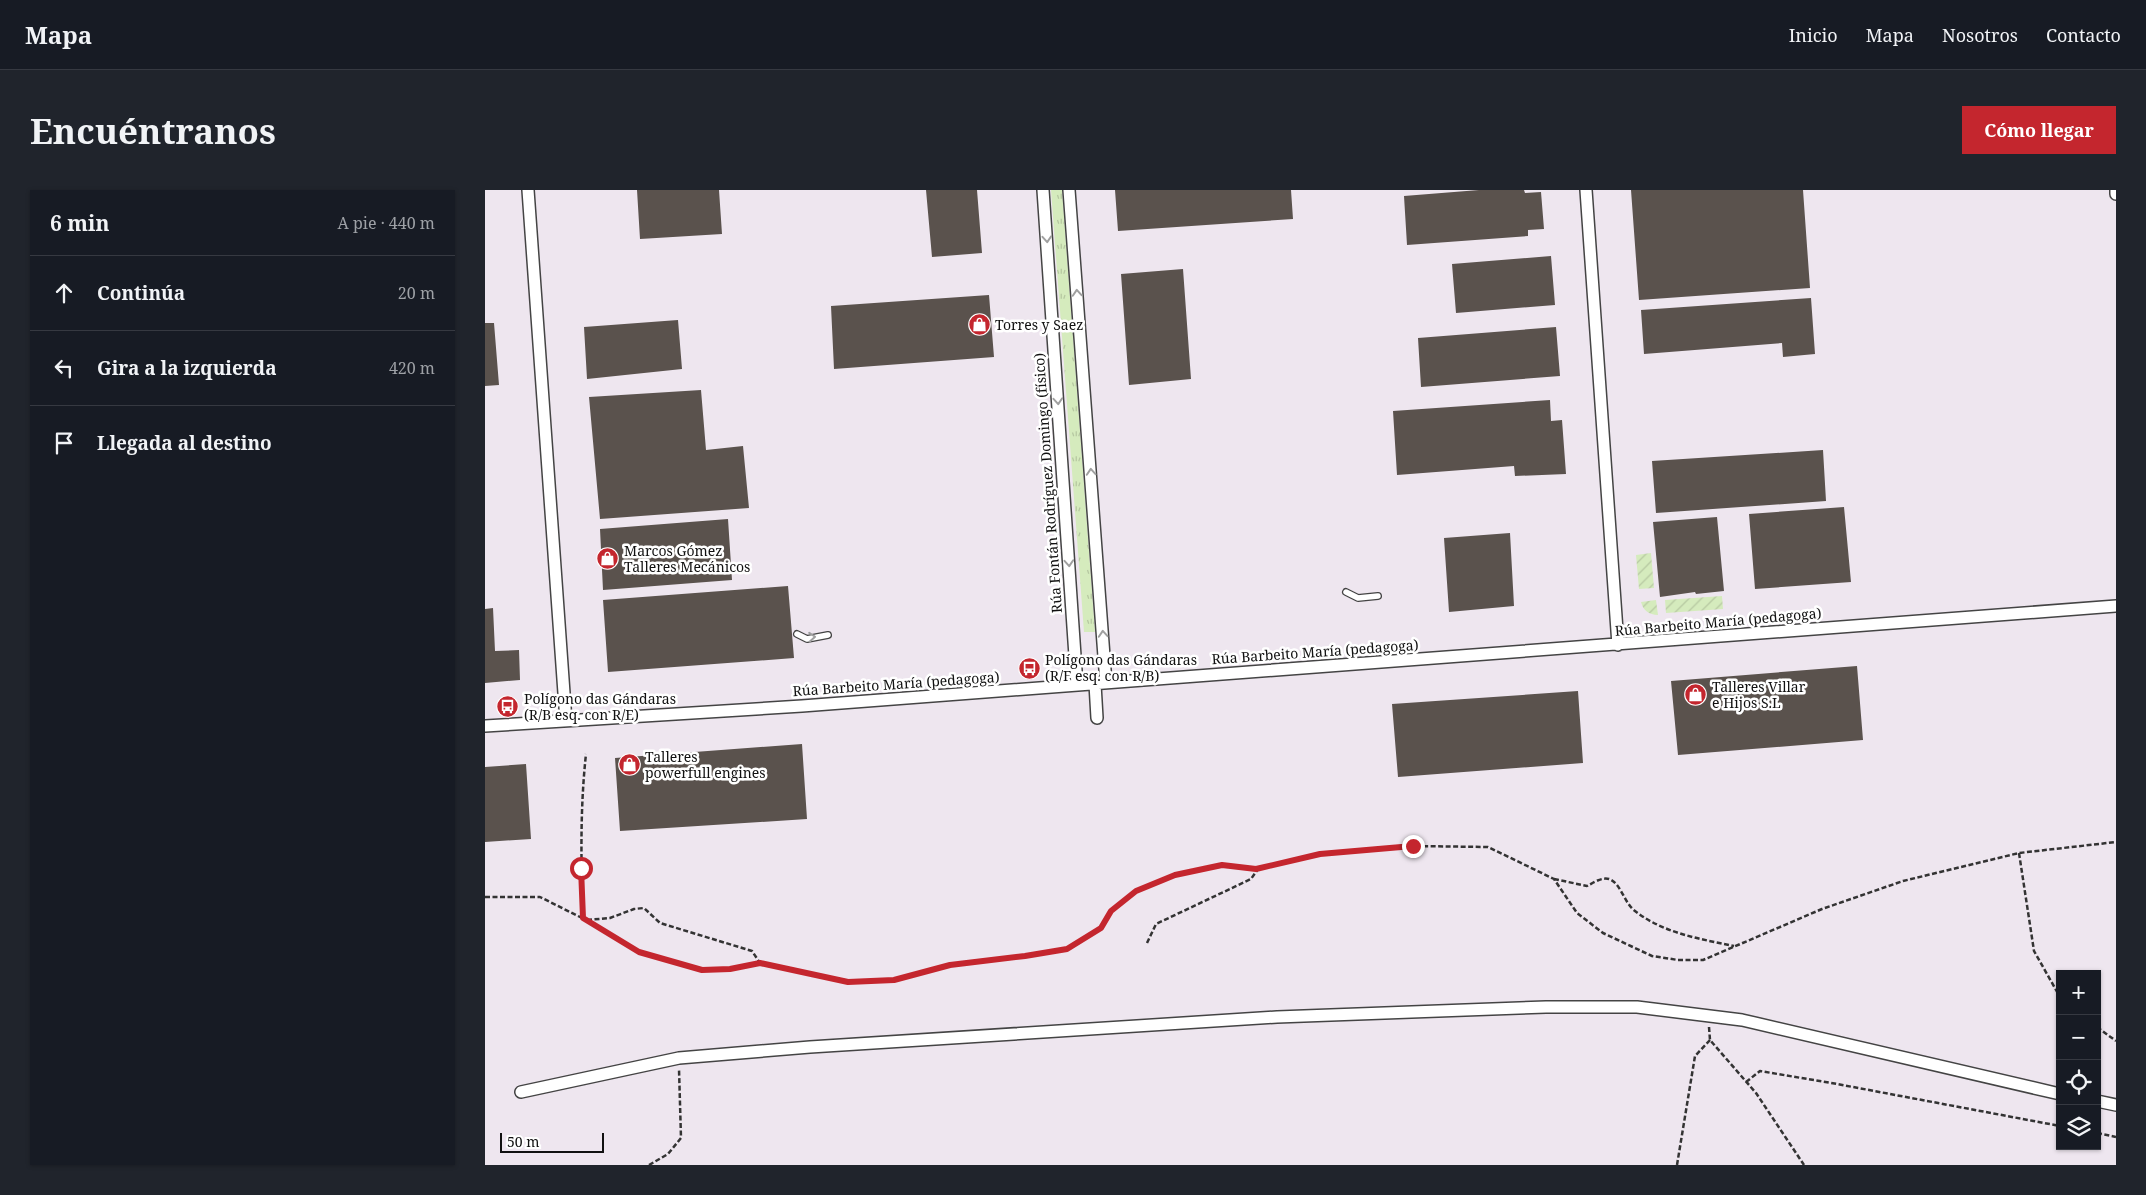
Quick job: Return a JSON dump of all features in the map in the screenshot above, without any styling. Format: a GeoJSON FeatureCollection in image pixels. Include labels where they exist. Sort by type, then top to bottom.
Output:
{"type":"FeatureCollection","features":[{"type":"Feature","properties":{"kind":"street"},"geometry":{"type":"LineString","coordinates":[[528,190],[566,721]]}},
{"type":"Feature","properties":{"kind":"street","name":"Rúa Fontán Rodríguez Domingo (físico)"},"geometry":{"type":"LineString","coordinates":[[1043,190],[1077,685]]}},
{"type":"Feature","properties":{"kind":"street"},"geometry":{"type":"LineString","coordinates":[[1069,190],[1100,683],[1097,718]]}},
{"type":"Feature","properties":{"kind":"street"},"geometry":{"type":"LineString","coordinates":[[1586,190],[1618,645]]}},
{"type":"Feature","properties":{"kind":"street","name":"Rúa Barbeito María (pedagoga)"},"geometry":{"type":"LineString","coordinates":[[485,726],[1077,685],[2116,606]]}},
{"type":"Feature","properties":{"kind":"street"},"geometry":{"type":"LineString","coordinates":[[521,1092],[679,1058],[810,1047],[1297,1017],[1546,1007],[1637,1007],[1742,1020],[2056,1093]]}},
{"type":"Feature","properties":{"kind":"street"},"geometry":{"type":"LineString","coordinates":[[2101,1103],[2116,1105]]}},
{"type":"Feature","properties":{"kind":"lane"},"geometry":{"type":"LineString","coordinates":[[1346,592],[1357,598],[1378,596]]}},
{"type":"Feature","properties":{"kind":"lane"},"geometry":{"type":"LineString","coordinates":[[797,634],[807,639],[828,635]]}},
{"type":"Feature","properties":{"kind":"path"},"geometry":{"type":"LineString","coordinates":[[585,919],[581,868],[582,790],[587,754]]}},
{"type":"Feature","properties":{"kind":"path"},"geometry":{"type":"LineString","coordinates":[[1553,880],[1577,913],[1603,933],[1653,956],[1677,960],[1703,960],[1822,909],[1903,881],[2019,853],[2116,842]]}},
{"type":"Feature","properties":{"kind":"path"},"geometry":{"type":"LineString","coordinates":[[485,897],[540,897],[585,919],[639,952],[702,970],[730,969],[760,963],[848,982],[894,980],[950,965],[1067,949],[1101,928],[1111,911],[1136,891],[1175,875],[1222,865],[1259,868],[1320,854],[1413,846],[1488,847],[1553,880],[1587,886],[1597,880],[1607,878],[1617,883],[1623,898],[1634,910],[1660,927],[1698,939],[1735,947]]}},
{"type":"Feature","properties":{"kind":"path"},"geometry":{"type":"LineString","coordinates":[[2019,853],[2034,951],[2056,993]]}},
{"type":"Feature","properties":{"kind":"path"},"geometry":{"type":"LineString","coordinates":[[1147,943],[1157,924],[1251,878],[1259,868]]}},
{"type":"Feature","properties":{"kind":"path"},"geometry":{"type":"LineString","coordinates":[[585,919],[610,918],[634,909],[644,908],[660,923],[752,951],[760,963]]}},
{"type":"Feature","properties":{"kind":"path"},"geometry":{"type":"LineString","coordinates":[[1708,1016],[1710,1040],[1756,1093],[1804,1165]]}},
{"type":"Feature","properties":{"kind":"path"},"geometry":{"type":"LineString","coordinates":[[2101,1030],[2116,1041]]}},
{"type":"Feature","properties":{"kind":"path"},"geometry":{"type":"LineString","coordinates":[[1677,1165],[1695,1056],[1710,1040]]}},
{"type":"Feature","properties":{"kind":"path"},"geometry":{"type":"LineString","coordinates":[[649,1165],[668,1154],[681,1138],[679,1058]]}},
{"type":"Feature","properties":{"kind":"path"},"geometry":{"type":"LineString","coordinates":[[1746,1082],[1760,1071],[2056,1125]]}},
{"type":"Feature","properties":{"kind":"path"},"geometry":{"type":"LineString","coordinates":[[2101,1134],[2116,1137]]}},
{"type":"Feature","properties":{"kind":"shaded area"},"geometry":{"type":"Polygon","coordinates":[[[485,190],[2116,190],[2116,1165],[485,1165],[485,190]]]}},
{"type":"Feature","properties":{"kind":"green space"},"geometry":{"type":"Polygon","coordinates":[[[1051,190],[1062,190],[1095,632],[1084,632],[1051,190]]]}},
{"type":"Feature","properties":{"kind":"green space"},"geometry":{"type":"Polygon","coordinates":[[[1651,553],[1654,588],[1639,589],[1636,555],[1651,553]]]}},
{"type":"Feature","properties":{"kind":"green space"},"geometry":{"type":"Polygon","coordinates":[[[1722,596],[1723,609],[1666,613],[1665,600],[1722,596]]]}},
{"type":"Feature","properties":{"kind":"green space"},"geometry":{"type":"Polygon","coordinates":[[[1656,600],[1658,615],[1647,612],[1641,602],[1656,600]]]}},
{"type":"Feature","properties":{"kind":"building"},"geometry":{"type":"Polygon","coordinates":[[[637,190],[719,190],[722,234],[640,239],[637,190]]]}},
{"type":"Feature","properties":{"kind":"building"},"geometry":{"type":"Polygon","coordinates":[[[926,190],[977,190],[982,253],[932,257],[926,190]]]}},
{"type":"Feature","properties":{"kind":"building"},"geometry":{"type":"Polygon","coordinates":[[[1115,190],[1291,190],[1293,219],[1118,231],[1115,190]]]}},
{"type":"Feature","properties":{"kind":"building"},"geometry":{"type":"Polygon","coordinates":[[[1479,190],[1524,190],[1525,193],[1541,192],[1544,229],[1528,230],[1528,236],[1407,245],[1404,196],[1479,190]]]}},
{"type":"Feature","properties":{"kind":"building"},"geometry":{"type":"Polygon","coordinates":[[[1631,190],[1803,190],[1810,288],[1639,300],[1631,190]]]}},
{"type":"Feature","properties":{"kind":"building"},"geometry":{"type":"Polygon","coordinates":[[[1551,256],[1555,305],[1456,313],[1452,264],[1551,256]]]}},
{"type":"Feature","properties":{"kind":"building"},"geometry":{"type":"Polygon","coordinates":[[[1183,269],[1191,379],[1129,385],[1121,274],[1183,269]]]}},
{"type":"Feature","properties":{"kind":"building"},"geometry":{"type":"Polygon","coordinates":[[[989,295],[994,357],[834,369],[831,306],[989,295]]]}},
{"type":"Feature","properties":{"kind":"building"},"geometry":{"type":"Polygon","coordinates":[[[1811,298],[1815,354],[1783,357],[1782,343],[1644,354],[1641,310],[1811,298]]]}},
{"type":"Feature","properties":{"kind":"building"},"geometry":{"type":"Polygon","coordinates":[[[678,320],[682,369],[587,379],[584,327],[678,320]]]}},
{"type":"Feature","properties":{"kind":"building"},"geometry":{"type":"Polygon","coordinates":[[[485,323],[494,323],[499,385],[485,386],[485,323]]]}},
{"type":"Feature","properties":{"kind":"building"},"geometry":{"type":"Polygon","coordinates":[[[1556,327],[1560,376],[1421,387],[1418,338],[1556,327]]]}},
{"type":"Feature","properties":{"kind":"building"},"geometry":{"type":"Polygon","coordinates":[[[701,390],[706,450],[743,446],[749,508],[600,519],[589,397],[701,390]]]}},
{"type":"Feature","properties":{"kind":"building"},"geometry":{"type":"Polygon","coordinates":[[[1550,400],[1551,421],[1562,420],[1566,474],[1515,476],[1514,466],[1397,475],[1393,411],[1550,400]]]}},
{"type":"Feature","properties":{"kind":"building"},"geometry":{"type":"Polygon","coordinates":[[[1823,450],[1826,501],[1656,513],[1652,461],[1823,450]]]}},
{"type":"Feature","properties":{"kind":"building"},"geometry":{"type":"Polygon","coordinates":[[[1844,507],[1851,582],[1755,589],[1749,514],[1844,507]]]}},
{"type":"Feature","properties":{"kind":"building"},"geometry":{"type":"Polygon","coordinates":[[[1717,517],[1724,591],[1696,594],[1695,592],[1660,597],[1653,522],[1717,517]]]}},
{"type":"Feature","properties":{"kind":"building"},"geometry":{"type":"Polygon","coordinates":[[[728,519],[732,580],[603,590],[600,529],[728,519]]]}},
{"type":"Feature","properties":{"kind":"building"},"geometry":{"type":"Polygon","coordinates":[[[1510,533],[1514,606],[1449,612],[1444,538],[1510,533]]]}},
{"type":"Feature","properties":{"kind":"building"},"geometry":{"type":"Polygon","coordinates":[[[788,586],[794,658],[608,672],[603,600],[788,586]]]}},
{"type":"Feature","properties":{"kind":"building"},"geometry":{"type":"Polygon","coordinates":[[[493,608],[495,651],[519,650],[520,680],[485,683],[485,609],[493,608]]]}},
{"type":"Feature","properties":{"kind":"building"},"geometry":{"type":"Polygon","coordinates":[[[1857,666],[1863,740],[1678,755],[1671,681],[1857,666]]]}},
{"type":"Feature","properties":{"kind":"building"},"geometry":{"type":"Polygon","coordinates":[[[1578,691],[1583,763],[1398,777],[1392,704],[1578,691]]]}},
{"type":"Feature","properties":{"kind":"building"},"geometry":{"type":"Polygon","coordinates":[[[802,744],[807,819],[620,831],[615,758],[802,744]]]}},
{"type":"Feature","properties":{"kind":"building"},"geometry":{"type":"Polygon","coordinates":[[[526,764],[531,839],[485,842],[485,767],[526,764]]]}},
{"type":"Feature","properties":{"kind":"place","name":"Torres y Saez"},"geometry":{"type":"Point","coordinates":[979,325]}},
{"type":"Feature","properties":{"kind":"place","name":"Marcos Gómez Talleres Mecánicos"},"geometry":{"type":"Point","coordinates":[608,559]}},
{"type":"Feature","properties":{"kind":"place","name":"Polígono das Gándaras (R/F esq. con R/B)"},"geometry":{"type":"Point","coordinates":[1029,668]}},
{"type":"Feature","properties":{"kind":"place","name":"Talleres Villar e Hijos S.L"},"geometry":{"type":"Point","coordinates":[1696,695]}},
{"type":"Feature","properties":{"kind":"place","name":"Polígono das Gándaras (R/B esq. con R/E)"},"geometry":{"type":"Point","coordinates":[508,707]}},
{"type":"Feature","properties":{"kind":"place","name":"Talleres powerfull engines"},"geometry":{"type":"Point","coordinates":[629,765]}},
{"type":"Feature","properties":{"kind":"route"},"geometry":{"type":"LineString","coordinates":[[581,868],[583,918],[639,952],[702,970],[730,969],[760,963],[848,982],[894,980],[950,965],[1067,949],[1101,928],[1111,911],[1136,891],[1175,875],[1222,865],[1256,869],[1320,854],[1413,846]]}}]}
